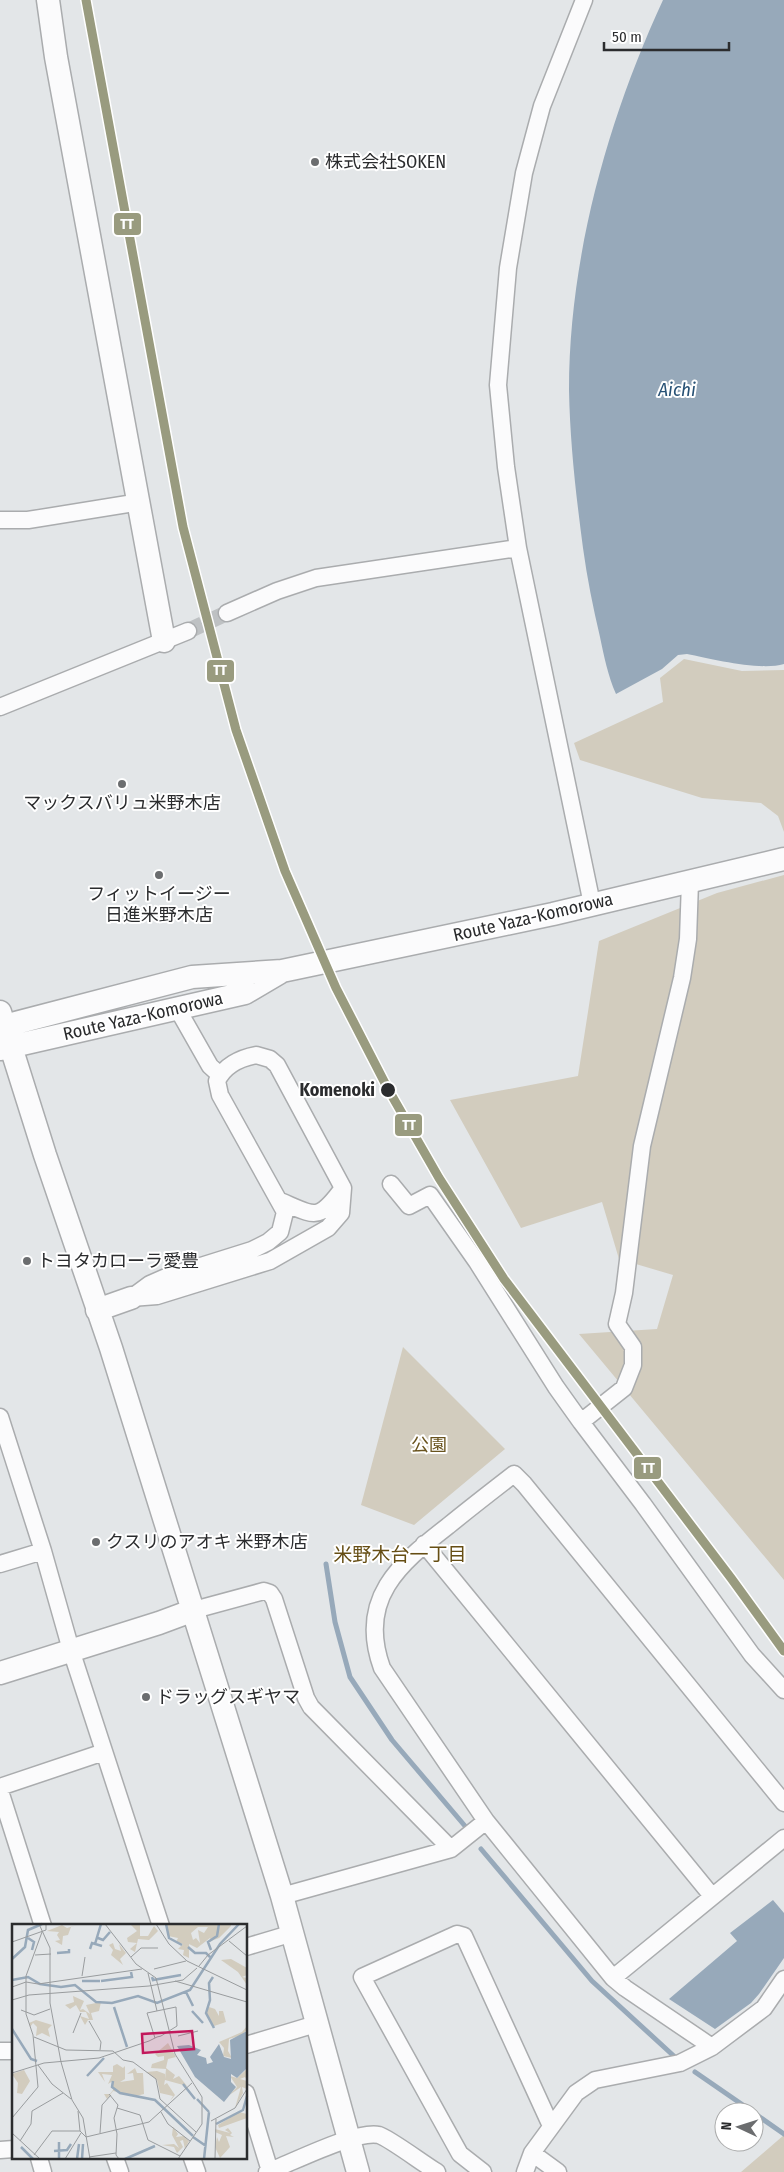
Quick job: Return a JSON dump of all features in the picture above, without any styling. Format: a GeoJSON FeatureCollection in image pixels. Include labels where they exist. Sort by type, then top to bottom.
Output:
{"type":"FeatureCollection","features":[{"type":"Feature","properties":{"kind":"street"},"geometry":{"type":"LineString","coordinates":[[48,0],[56,57],[140,502],[164,641]]}},
{"type":"Feature","properties":{"kind":"street"},"geometry":{"type":"LineString","coordinates":[[584,0],[542,106],[524,172],[508,268],[498,384],[506,467],[518,548],[592,904]]}},
{"type":"Feature","properties":{"kind":"street"},"geometry":{"type":"LineString","coordinates":[[0,520],[28,520],[140,502]]}},
{"type":"Feature","properties":{"kind":"street"},"geometry":{"type":"LineString","coordinates":[[227,613],[278,590],[316,578],[518,548]]}},
{"type":"Feature","properties":{"kind":"street"},"geometry":{"type":"LineString","coordinates":[[0,707],[188,631]]}},
{"type":"Feature","properties":{"kind":"street","name":"Route Yaza-Komorowa"},"geometry":{"type":"LineString","coordinates":[[3,1032],[192,977],[282,971],[553,914],[784,859]]}},
{"type":"Feature","properties":{"kind":"street"},"geometry":{"type":"LineString","coordinates":[[581,1422],[624,1388],[633,1365],[633,1347],[617,1324],[624,1294],[642,1146],[685,959],[688,939],[690,882]]}},
{"type":"Feature","properties":{"kind":"street","name":"Route Yaza-Komorowa"},"geometry":{"type":"LineString","coordinates":[[3,1032],[177,1008],[245,993],[282,971]]}},
{"type":"Feature","properties":{"kind":"street"},"geometry":{"type":"LineString","coordinates":[[177,1008],[210,1066],[220,1075]]}},
{"type":"Feature","properties":{"kind":"street"},"geometry":{"type":"LineString","coordinates":[[3,1032],[98,1310],[194,1610],[293,1933],[316,2024],[358,2172]]}},
{"type":"Feature","properties":{"kind":"street"},"geometry":{"type":"LineString","coordinates":[[98,1310],[131,1298],[157,1296],[270,1261],[328,1228],[341,1213],[343,1188],[277,1064],[256,1054],[245,1057],[232,1064],[220,1075],[217,1081],[220,1095],[285,1212],[280,1232],[268,1242],[252,1250],[166,1277],[150,1284],[131,1298]]}},
{"type":"Feature","properties":{"kind":"street"},"geometry":{"type":"LineString","coordinates":[[391,1184],[409,1206],[430,1195],[477,1262],[581,1422],[752,1655],[784,1690]]}},
{"type":"Feature","properties":{"kind":"street"},"geometry":{"type":"LineString","coordinates":[[280,1201],[306,1212],[317,1213],[328,1208],[343,1188]]}},
{"type":"Feature","properties":{"kind":"street"},"geometry":{"type":"LineString","coordinates":[[0,1418],[43,1551],[71,1650],[160,1924]]}},
{"type":"Feature","properties":{"kind":"street"},"geometry":{"type":"LineString","coordinates":[[712,2047],[613,1978],[486,1821],[388,1680],[377,1652],[376,1622],[382,1594],[395,1572],[424,1544],[514,1474],[784,1803]]}},
{"type":"Feature","properties":{"kind":"street"},"geometry":{"type":"LineString","coordinates":[[424,1544],[712,1896]]}},
{"type":"Feature","properties":{"kind":"street"},"geometry":{"type":"LineString","coordinates":[[0,1564],[43,1551]]}},
{"type":"Feature","properties":{"kind":"street"},"geometry":{"type":"LineString","coordinates":[[0,1673],[160,1623],[194,1610],[264,1591],[270,1593],[274,1599],[306,1698],[311,1708],[451,1849]]}},
{"type":"Feature","properties":{"kind":"street"},"geometry":{"type":"LineString","coordinates":[[0,1787],[104,1752]]}},
{"type":"Feature","properties":{"kind":"street"},"geometry":{"type":"LineString","coordinates":[[0,1791],[42,1924]]}},
{"type":"Feature","properties":{"kind":"street"},"geometry":{"type":"LineString","coordinates":[[282,1896],[451,1849],[486,1821]]}},
{"type":"Feature","properties":{"kind":"street"},"geometry":{"type":"LineString","coordinates":[[613,1978],[784,1838]]}},
{"type":"Feature","properties":{"kind":"street"},"geometry":{"type":"LineString","coordinates":[[248,1946],[293,1933]]}},
{"type":"Feature","properties":{"kind":"street"},"geometry":{"type":"LineString","coordinates":[[483,2172],[460,2154],[362,1977],[457,1934],[464,1936],[552,2126]]}},
{"type":"Feature","properties":{"kind":"street"},"geometry":{"type":"LineString","coordinates":[[525,2172],[532,2154],[576,2093],[595,2080],[680,2063],[712,2047],[764,2008],[784,1979]]}},
{"type":"Feature","properties":{"kind":"street"},"geometry":{"type":"LineString","coordinates":[[248,2044],[316,2024]]}},
{"type":"Feature","properties":{"kind":"street"},"geometry":{"type":"LineString","coordinates":[[248,2100],[268,2171],[349,2139],[368,2135],[380,2135],[437,2172]]}},
{"type":"Feature","properties":{"kind":"street"},"geometry":{"type":"LineString","coordinates":[[532,2154],[558,2172]]}},
{"type":"Feature","properties":{"kind":"street"},"geometry":{"type":"LineString","coordinates":[[116,2160],[120,2172]]}},
{"type":"Feature","properties":{"kind":"street"},"geometry":{"type":"LineString","coordinates":[[193,2160],[197,2172]]}},
{"type":"Feature","properties":{"kind":"green space"},"geometry":{"type":"Polygon","coordinates":[[[684,659],[742,671],[784,670],[784,832],[778,816],[761,803],[702,798],[580,760],[574,743],[663,702],[660,678],[684,659]]]}},
{"type":"Feature","properties":{"kind":"green space"},"geometry":{"type":"Polygon","coordinates":[[[784,875],[784,1580],[579,1334],[657,1329],[673,1275],[619,1259],[602,1202],[521,1228],[450,1100],[578,1076],[599,941],[717,893],[784,875]]]}},
{"type":"Feature","properties":{"kind":"green space","name":"公園"},"geometry":{"type":"Polygon","coordinates":[[[403,1347],[505,1449],[414,1525],[361,1505],[403,1347]]]}},
{"type":"Feature","properties":{"kind":"green space"},"geometry":{"type":"Polygon","coordinates":[[[784,2135],[784,2172],[741,2172],[784,2135]]]}},
{"type":"Feature","properties":{"kind":"water","name":"Aichi"},"geometry":{"type":"Polygon","coordinates":[[[663,0],[784,0],[784,664],[774,666],[749,665],[687,654],[678,655],[662,669],[616,694],[606,666],[586,570],[580,528],[569,390],[571,340],[584,240],[595,190],[625,92],[663,0]]]}},
{"type":"Feature","properties":{"kind":"water"},"geometry":{"type":"Polygon","coordinates":[[[773,1900],[784,1913],[784,1958],[751,2003],[715,2029],[669,1999],[737,1941],[730,1933],[773,1900]]]}},
{"type":"Feature","properties":{"kind":"waterway"},"geometry":{"type":"LineString","coordinates":[[326,1564],[335,1622],[350,1677],[392,1740],[465,1826]]}},
{"type":"Feature","properties":{"kind":"waterway"},"geometry":{"type":"LineString","coordinates":[[481,1849],[592,1981],[676,2058]]}},
{"type":"Feature","properties":{"kind":"waterway"},"geometry":{"type":"LineString","coordinates":[[695,2072],[738,2102]]}},
{"type":"Feature","properties":{"kind":"waterway"},"geometry":{"type":"LineString","coordinates":[[764,2120],[784,2134]]}},
{"type":"Feature","properties":{"kind":"tunnel"},"geometry":{"type":"LineString","coordinates":[[188,631],[227,613]]}},
{"type":"Feature","properties":{"kind":"transit line","name":"TT"},"geometry":{"type":"LineString","coordinates":[[86,0],[183,527],[236,730],[285,871],[336,988],[388,1089],[439,1178],[504,1279],[731,1578],[784,1651]]}},
{"type":"Feature","properties":{"kind":"place","name":"株式会社SOKEN"},"geometry":{"type":"Point","coordinates":[315,162]}},
{"type":"Feature","properties":{"kind":"place","name":"マックスバリュ米野木店"},"geometry":{"type":"Point","coordinates":[122,784]}},
{"type":"Feature","properties":{"kind":"place","name":"フィットイージー 日進米野木店"},"geometry":{"type":"Point","coordinates":[159,875]}},
{"type":"Feature","properties":{"kind":"place","name":"Komenoki"},"geometry":{"type":"Point","coordinates":[388,1090]}},
{"type":"Feature","properties":{"kind":"place","name":"トヨタカローラ愛豊"},"geometry":{"type":"Point","coordinates":[27,1261]}},
{"type":"Feature","properties":{"kind":"place","name":"クスリのアオキ 米野木店"},"geometry":{"type":"Point","coordinates":[96,1542]}},
{"type":"Feature","properties":{"kind":"place","name":"ドラッグスギヤマ"},"geometry":{"type":"Point","coordinates":[146,1697]}},
{"type":"Feature","properties":{"kind":"district","name":"米野木台一丁目"},"geometry":{"type":"Point","coordinates":[400,1554]}}]}
